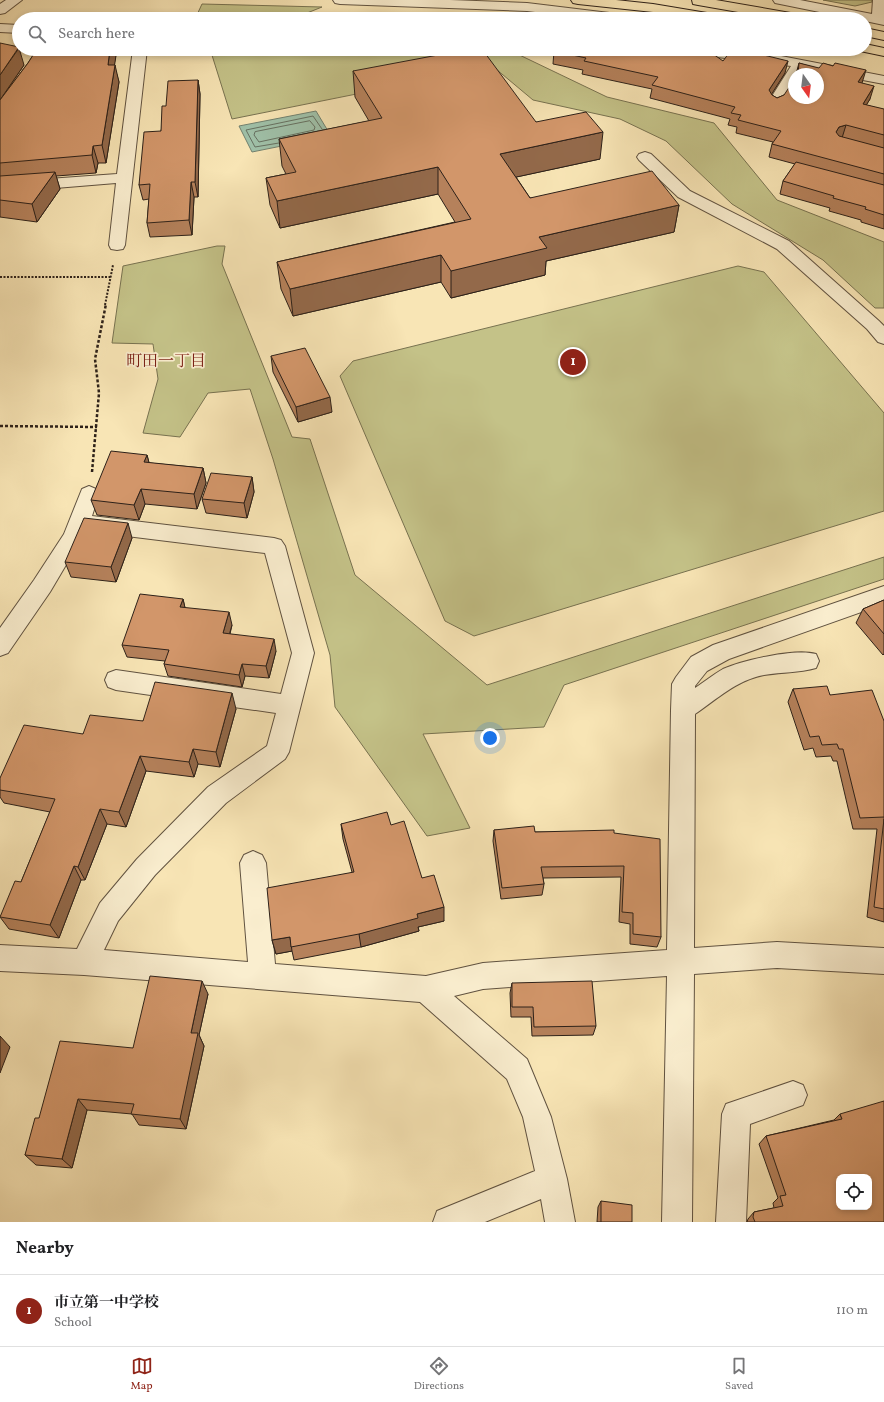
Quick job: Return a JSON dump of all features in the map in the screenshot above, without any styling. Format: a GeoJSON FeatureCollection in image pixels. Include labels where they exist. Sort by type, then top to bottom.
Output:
{"type":"FeatureCollection","features":[{"type":"Feature","properties":{"kind":"highway"},"geometry":{"type":"LineString","coordinates":[[578,0],[676,12]]}},
{"type":"Feature","properties":{"kind":"highway"},"geometry":{"type":"LineString","coordinates":[[688,0],[760,12]]}},
{"type":"Feature","properties":{"kind":"highway"},"geometry":{"type":"LineString","coordinates":[[872,33],[884,36]]}},
{"type":"Feature","properties":{"kind":"highway"},"geometry":{"type":"LineString","coordinates":[[872,49],[884,52]]}},
{"type":"Feature","properties":{"kind":"street"},"geometry":{"type":"LineString","coordinates":[[0,10],[15,0]]}},
{"type":"Feature","properties":{"kind":"street"},"geometry":{"type":"LineString","coordinates":[[340,0],[529,9],[558,12]]}},
{"type":"Feature","properties":{"kind":"street"},"geometry":{"type":"LineString","coordinates":[[780,0],[841,12]]}},
{"type":"Feature","properties":{"kind":"street"},"geometry":{"type":"LineString","coordinates":[[880,0],[881,20]]}},
{"type":"Feature","properties":{"kind":"street"},"geometry":{"type":"LineString","coordinates":[[0,28],[12,29]]}},
{"type":"Feature","properties":{"kind":"street"},"geometry":{"type":"LineString","coordinates":[[117,245],[139,56]]}},
{"type":"Feature","properties":{"kind":"street"},"geometry":{"type":"LineString","coordinates":[[746,56],[800,63],[884,80]]}},
{"type":"Feature","properties":{"kind":"street"},"geometry":{"type":"LineString","coordinates":[[823,56],[884,70]]}},
{"type":"Feature","properties":{"kind":"street"},"geometry":{"type":"LineString","coordinates":[[775,104],[800,63]]}},
{"type":"Feature","properties":{"kind":"street"},"geometry":{"type":"LineString","coordinates":[[645,157],[684,194],[783,245],[873,325],[884,338]]}},
{"type":"Feature","properties":{"kind":"street"},"geometry":{"type":"LineString","coordinates":[[0,186],[7,187],[124,178]]}},
{"type":"Feature","properties":{"kind":"street"},"geometry":{"type":"LineString","coordinates":[[0,647],[42,586],[73,537],[80,522],[89,494]]}},
{"type":"Feature","properties":{"kind":"street"},"geometry":{"type":"LineString","coordinates":[[80,522],[274,546],[302,653],[276,752],[217,795],[146,867],[109,912],[84,962]]}},
{"type":"Feature","properties":{"kind":"street"},"geometry":{"type":"LineString","coordinates":[[677,1222],[684,684],[700,664],[721,652],[884,595]]}},
{"type":"Feature","properties":{"kind":"street"},"geometry":{"type":"LineString","coordinates":[[683,710],[731,676],[764,666],[808,661]]}},
{"type":"Feature","properties":{"kind":"street"},"geometry":{"type":"LineString","coordinates":[[116,680],[289,705]]}},
{"type":"Feature","properties":{"kind":"street"},"geometry":{"type":"LineString","coordinates":[[253,863],[263,976]]}},
{"type":"Feature","properties":{"kind":"street"},"geometry":{"type":"LineString","coordinates":[[0,958],[84,962],[426,988],[483,976],[777,955],[884,961]]}},
{"type":"Feature","properties":{"kind":"street"},"geometry":{"type":"LineString","coordinates":[[426,988],[517,1069],[537,1117],[552,1179],[560,1222]]}},
{"type":"Feature","properties":{"kind":"street"},"geometry":{"type":"LineString","coordinates":[[731,1222],[736,1114],[793,1095]]}},
{"type":"Feature","properties":{"kind":"street"},"geometry":{"type":"LineString","coordinates":[[448,1222],[552,1179]]}},
{"type":"Feature","properties":{"kind":"path"},"geometry":{"type":"LineString","coordinates":[[89,494],[97,427],[98,393],[95,359],[117,245]]}},
{"type":"Feature","properties":{"kind":"path"},"geometry":{"type":"LineString","coordinates":[[0,277],[111,277]]}},
{"type":"Feature","properties":{"kind":"path"},"geometry":{"type":"LineString","coordinates":[[0,426],[97,427]]}},
{"type":"Feature","properties":{"kind":"shaded area"},"geometry":{"type":"Polygon","coordinates":[[[823,0],[872,0],[872,2],[855,6],[823,0]]]}},
{"type":"Feature","properties":{"kind":"shaded area"},"geometry":{"type":"Polygon","coordinates":[[[202,4],[322,7],[310,12],[198,12],[202,4]]]}},
{"type":"Feature","properties":{"kind":"shaded area"},"geometry":{"type":"Polygon","coordinates":[[[212,56],[457,56],[471,71],[232,119],[212,56]]]}},
{"type":"Feature","properties":{"kind":"shaded area"},"geometry":{"type":"Polygon","coordinates":[[[480,56],[522,56],[607,97],[714,123],[777,200],[884,242],[884,308],[875,308],[823,260],[732,204],[666,141],[620,119],[533,100],[480,56]]]}},
{"type":"Feature","properties":{"kind":"shaded area"},"geometry":{"type":"Polygon","coordinates":[[[217,246],[225,246],[222,264],[292,437],[310,439],[355,575],[487,685],[884,557],[884,579],[564,685],[544,727],[423,734],[470,828],[427,836],[335,707],[330,655],[273,459],[250,389],[208,393],[180,437],[143,433],[158,379],[153,344],[112,343],[123,266],[217,246]]]}},
{"type":"Feature","properties":{"kind":"shaded area"},"geometry":{"type":"Polygon","coordinates":[[[738,266],[764,272],[884,413],[884,511],[474,636],[445,621],[340,376],[353,361],[738,266]]]}},
{"type":"Feature","properties":{"kind":"water"},"geometry":{"type":"Polygon","coordinates":[[[316,111],[331,136],[252,152],[239,126],[316,111]]]}},
{"type":"Feature","properties":{"kind":"building"},"geometry":{"type":"Polygon","coordinates":[[[0,43],[12,46],[13,56],[0,75],[0,43]]]}},
{"type":"Feature","properties":{"kind":"building"},"geometry":{"type":"Polygon","coordinates":[[[32,56],[109,56],[108,65],[115,65],[102,145],[93,146],[92,155],[0,163],[0,100],[32,56]]]}},
{"type":"Feature","properties":{"kind":"building"},"geometry":{"type":"Polygon","coordinates":[[[433,56],[487,56],[536,122],[586,112],[603,132],[500,154],[530,198],[652,171],[679,205],[539,237],[547,248],[451,271],[441,255],[290,289],[277,262],[471,219],[438,167],[277,201],[266,178],[296,172],[279,139],[382,118],[353,71],[433,56]]]}},
{"type":"Feature","properties":{"kind":"building"},"geometry":{"type":"Polygon","coordinates":[[[577,56],[716,56],[723,61],[727,56],[768,56],[788,61],[769,90],[772,95],[777,98],[784,95],[788,89],[788,104],[824,104],[824,68],[819,68],[823,63],[833,66],[835,63],[866,70],[858,82],[874,86],[863,104],[884,109],[884,135],[846,125],[839,127],[836,132],[839,136],[884,148],[884,174],[772,144],[781,131],[738,120],[741,115],[731,113],[735,107],[652,85],[658,77],[584,61],[586,58],[577,56]]]}},
{"type":"Feature","properties":{"kind":"building"},"geometry":{"type":"Polygon","coordinates":[[[799,63],[819,68],[799,68],[799,63]]]}},
{"type":"Feature","properties":{"kind":"building"},"geometry":{"type":"Polygon","coordinates":[[[198,80],[195,182],[191,182],[189,220],[147,223],[150,184],[139,185],[144,132],[161,131],[162,106],[166,106],[168,81],[198,80]]]}},
{"type":"Feature","properties":{"kind":"building"},"geometry":{"type":"Polygon","coordinates":[[[796,162],[884,185],[884,215],[865,209],[866,207],[833,198],[834,196],[783,181],[796,162]]]}},
{"type":"Feature","properties":{"kind":"building"},"geometry":{"type":"Polygon","coordinates":[[[55,172],[32,204],[0,200],[0,176],[55,172]]]}},
{"type":"Feature","properties":{"kind":"building"},"geometry":{"type":"Polygon","coordinates":[[[305,348],[330,397],[296,407],[271,356],[305,348]]]}},
{"type":"Feature","properties":{"kind":"building"},"geometry":{"type":"Polygon","coordinates":[[[111,451],[147,455],[144,462],[203,468],[194,494],[141,489],[134,505],[91,500],[111,451]]]}},
{"type":"Feature","properties":{"kind":"building"},"geometry":{"type":"Polygon","coordinates":[[[211,473],[252,477],[244,503],[202,499],[211,473]]]}},
{"type":"Feature","properties":{"kind":"building"},"geometry":{"type":"Polygon","coordinates":[[[84,518],[128,523],[111,567],[65,562],[84,518]]]}},
{"type":"Feature","properties":{"kind":"building"},"geometry":{"type":"Polygon","coordinates":[[[140,594],[183,599],[180,607],[229,612],[223,633],[274,639],[266,666],[242,664],[239,675],[164,664],[169,650],[122,645],[140,594]]]}},
{"type":"Feature","properties":{"kind":"building"},"geometry":{"type":"Polygon","coordinates":[[[884,600],[884,634],[863,609],[884,600]]]}},
{"type":"Feature","properties":{"kind":"building"},"geometry":{"type":"Polygon","coordinates":[[[155,682],[232,693],[216,752],[193,749],[189,762],[140,756],[119,812],[100,809],[78,867],[74,866],[50,925],[0,917],[15,881],[21,882],[55,799],[0,790],[0,778],[24,725],[83,734],[90,715],[143,721],[155,682]]]}},
{"type":"Feature","properties":{"kind":"building"},"geometry":{"type":"Polygon","coordinates":[[[827,686],[830,695],[872,690],[884,721],[884,817],[860,818],[843,749],[839,749],[837,744],[822,745],[819,736],[810,737],[793,689],[827,686]]]}},
{"type":"Feature","properties":{"kind":"building"},"geometry":{"type":"Polygon","coordinates":[[[387,812],[391,825],[404,821],[422,878],[434,875],[444,907],[417,914],[418,918],[359,934],[291,947],[290,937],[272,940],[267,888],[354,872],[341,824],[387,812]]]}},
{"type":"Feature","properties":{"kind":"building"},"geometry":{"type":"Polygon","coordinates":[[[884,819],[884,909],[874,907],[884,819]]]}},
{"type":"Feature","properties":{"kind":"building"},"geometry":{"type":"Polygon","coordinates":[[[534,826],[535,832],[614,830],[614,833],[660,839],[661,937],[633,934],[633,913],[622,912],[624,866],[541,867],[544,884],[502,888],[494,830],[534,826]]]}},
{"type":"Feature","properties":{"kind":"building"},"geometry":{"type":"Polygon","coordinates":[[[150,976],[202,981],[191,1033],[198,1033],[180,1119],[131,1114],[134,1104],[78,1099],[62,1159],[25,1155],[35,1118],[39,1118],[60,1041],[133,1048],[150,976]]]}},
{"type":"Feature","properties":{"kind":"building"},"geometry":{"type":"Polygon","coordinates":[[[592,981],[596,1026],[534,1027],[533,1007],[512,1007],[512,983],[592,981]]]}},
{"type":"Feature","properties":{"kind":"building"},"geometry":{"type":"Polygon","coordinates":[[[884,1101],[884,1222],[755,1222],[753,1217],[754,1212],[783,1206],[780,1196],[786,1195],[766,1136],[842,1119],[840,1114],[884,1101]]]}},
{"type":"Feature","properties":{"kind":"building"},"geometry":{"type":"Polygon","coordinates":[[[601,1201],[632,1205],[632,1222],[601,1222],[601,1201]]]}},
{"type":"Feature","properties":{"kind":"place","name":"市立第一中学校"},"geometry":{"type":"Point","coordinates":[573,362]}},
{"type":"Feature","properties":{"kind":"district","name":"町田一丁目"},"geometry":{"type":"Point","coordinates":[166,362]}}]}
